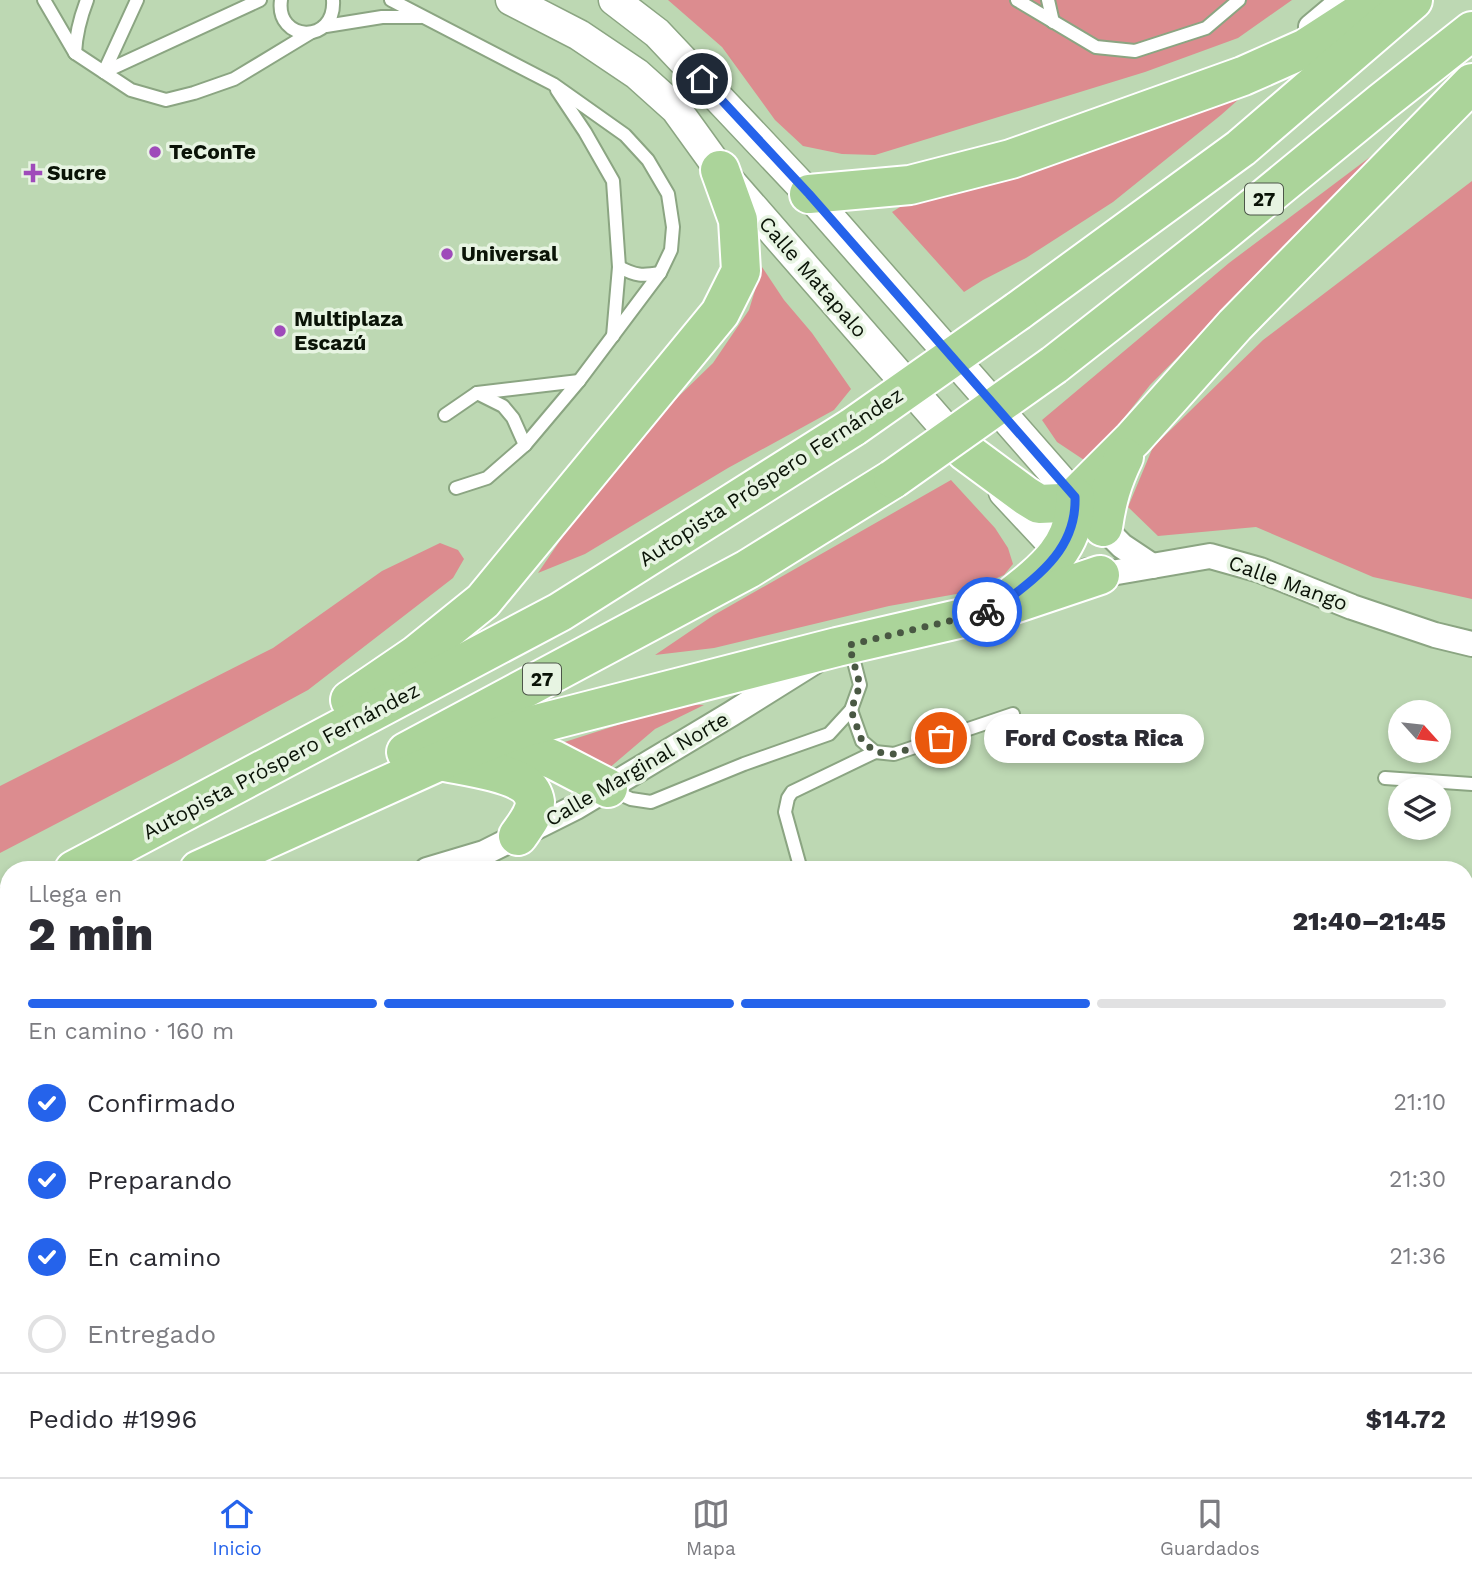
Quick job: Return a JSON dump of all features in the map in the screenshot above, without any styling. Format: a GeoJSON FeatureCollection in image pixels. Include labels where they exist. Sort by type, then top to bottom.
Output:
{"type":"FeatureCollection","features":[{"type":"Feature","properties":{"kind":"highway"},"geometry":{"type":"LineString","coordinates":[[809,194],[910,185],[1011,159],[1243,76],[1306,48],[1380,0]]}},
{"type":"Feature","properties":{"kind":"highway","name":"Autopista Próspero Fernández"},"geometry":{"type":"LineString","coordinates":[[91,861],[560,612],[853,427],[1018,311],[1241,148],[1413,0]]}},
{"type":"Feature","properties":{"kind":"highway","name":"27"},"geometry":{"type":"LineString","coordinates":[[201,861],[748,569],[893,479],[1054,365],[1472,31]]}},
{"type":"Feature","properties":{"kind":"highway"},"geometry":{"type":"LineString","coordinates":[[965,451],[1039,504],[1061,503],[1075,497],[1133,439],[1236,325],[1472,83]]}},
{"type":"Feature","properties":{"kind":"highway"},"geometry":{"type":"LineString","coordinates":[[198,804],[416,654],[483,601],[611,448],[720,313],[741,271],[738,220],[720,170]]}},
{"type":"Feature","properties":{"kind":"highway"},"geometry":{"type":"LineString","coordinates":[[1103,527],[1107,498],[1133,439]]}},
{"type":"Feature","properties":{"kind":"highway"},"geometry":{"type":"LineString","coordinates":[[993,611],[1033,579],[1060,552],[1071,531],[1075,497]]}},
{"type":"Feature","properties":{"kind":"highway"},"geometry":{"type":"LineString","coordinates":[[219,861],[440,761],[529,726],[843,646],[993,611],[1100,575]]}},
{"type":"Feature","properties":{"kind":"highway"},"geometry":{"type":"LineString","coordinates":[[498,737],[554,760],[608,788]]}},
{"type":"Feature","properties":{"kind":"highway"},"geometry":{"type":"LineString","coordinates":[[440,761],[507,777],[533,793],[533,812],[518,836]]}},
{"type":"Feature","properties":{"kind":"street","name":"Calle Matapalo"},"geometry":{"type":"LineString","coordinates":[[511,0],[579,35],[637,74],[676,109],[720,170],[965,451],[1060,552],[1085,570],[1100,575]]}},
{"type":"Feature","properties":{"kind":"street"},"geometry":{"type":"LineString","coordinates":[[614,0],[657,33],[809,194],[1103,527],[1122,546],[1152,566]]}},
{"type":"Feature","properties":{"kind":"street"},"geometry":{"type":"LineString","coordinates":[[1243,76],[1293,42],[1343,0]]}},
{"type":"Feature","properties":{"kind":"street","name":"Calle Mango"},"geometry":{"type":"LineString","coordinates":[[1100,575],[1210,556],[1260,570],[1352,607],[1435,635],[1472,644]]}},
{"type":"Feature","properties":{"kind":"street","name":"Calle Marginal Norte"},"geometry":{"type":"LineString","coordinates":[[457,861],[484,853],[576,807],[843,646]]}},
{"type":"Feature","properties":{"kind":"lane"},"geometry":{"type":"LineString","coordinates":[[44,0],[75,52],[131,90],[166,100],[234,79],[310,33],[319,31],[331,19],[332,0]]}},
{"type":"Feature","properties":{"kind":"lane"},"geometry":{"type":"LineString","coordinates":[[75,52],[75,34],[87,0]]}},
{"type":"Feature","properties":{"kind":"lane"},"geometry":{"type":"LineString","coordinates":[[104,72],[137,0]]}},
{"type":"Feature","properties":{"kind":"lane"},"geometry":{"type":"LineString","coordinates":[[104,72],[260,0]]}},
{"type":"Feature","properties":{"kind":"lane"},"geometry":{"type":"LineString","coordinates":[[281,0],[280,8],[287,24],[293,30],[310,33]]}},
{"type":"Feature","properties":{"kind":"lane"},"geometry":{"type":"LineString","coordinates":[[391,0],[553,85],[625,135],[648,160],[667,194],[673,227],[671,250],[660,273],[579,381],[525,445],[487,478],[456,488]]}},
{"type":"Feature","properties":{"kind":"lane"},"geometry":{"type":"LineString","coordinates":[[1017,0],[1096,47],[1135,51],[1206,28],[1239,0]]}},
{"type":"Feature","properties":{"kind":"lane"},"geometry":{"type":"LineString","coordinates":[[1048,0],[1054,22]]}},
{"type":"Feature","properties":{"kind":"lane"},"geometry":{"type":"LineString","coordinates":[[326,26],[382,17],[425,17]]}},
{"type":"Feature","properties":{"kind":"lane"},"geometry":{"type":"LineString","coordinates":[[553,85],[585,132],[613,181],[619,267],[613,336]]}},
{"type":"Feature","properties":{"kind":"lane"},"geometry":{"type":"LineString","coordinates":[[619,267],[632,274],[644,276],[660,273]]}},
{"type":"Feature","properties":{"kind":"lane"},"geometry":{"type":"LineString","coordinates":[[445,415],[477,393],[579,381]]}},
{"type":"Feature","properties":{"kind":"lane"},"geometry":{"type":"LineString","coordinates":[[477,393],[503,406],[513,418],[525,445]]}},
{"type":"Feature","properties":{"kind":"lane"},"geometry":{"type":"LineString","coordinates":[[608,788],[631,799],[651,802],[744,764],[829,734],[851,710],[860,685],[843,646]]}},
{"type":"Feature","properties":{"kind":"lane"},"geometry":{"type":"LineString","coordinates":[[851,710],[862,741],[876,752]]}},
{"type":"Feature","properties":{"kind":"lane"},"geometry":{"type":"LineString","coordinates":[[799,861],[785,812],[792,792],[876,752],[894,754],[1013,714]]}},
{"type":"Feature","properties":{"kind":"lane"},"geometry":{"type":"LineString","coordinates":[[1385,778],[1472,785]]}},
{"type":"Feature","properties":{"kind":"shaded area"},"geometry":{"type":"Polygon","coordinates":[[[668,0],[1292,0],[1238,38],[1145,72],[875,155],[842,154],[803,146],[775,120],[722,47],[668,0]]]}},
{"type":"Feature","properties":{"kind":"shaded area"},"geometry":{"type":"Polygon","coordinates":[[[1248,91],[1113,202],[1026,258],[964,292],[892,212],[916,197],[1248,91]]]}},
{"type":"Feature","properties":{"kind":"shaded area"},"geometry":{"type":"Polygon","coordinates":[[[1394,139],[1150,385],[1109,437],[1084,460],[1057,442],[1042,420],[1229,263],[1394,139]]]}},
{"type":"Feature","properties":{"kind":"shaded area"},"geometry":{"type":"Polygon","coordinates":[[[1472,181],[1472,599],[1373,577],[1256,527],[1158,536],[1128,507],[1153,447],[1263,340],[1472,181]]]}},
{"type":"Feature","properties":{"kind":"shaded area"},"geometry":{"type":"Polygon","coordinates":[[[762,267],[851,389],[834,410],[728,468],[585,554],[538,573],[576,517],[644,430],[713,363],[749,310],[762,267]]]}},
{"type":"Feature","properties":{"kind":"shaded area"},"geometry":{"type":"Polygon","coordinates":[[[951,480],[995,528],[1008,548],[1013,564],[1004,575],[962,593],[889,606],[714,648],[655,655],[714,615],[951,480]]]}},
{"type":"Feature","properties":{"kind":"shaded area"},"geometry":{"type":"Polygon","coordinates":[[[440,543],[458,550],[464,559],[453,578],[308,690],[0,853],[0,786],[273,648],[382,571],[440,543]]]}},
{"type":"Feature","properties":{"kind":"shaded area"},"geometry":{"type":"Polygon","coordinates":[[[683,704],[704,705],[655,729],[601,775],[546,748],[683,704]]]}},
{"type":"Feature","properties":{"kind":"way so far"},"geometry":{"type":"LineString","coordinates":[[941,738],[894,754],[876,752],[862,741],[851,710],[860,685],[849,645],[987,612]]}},
{"type":"Feature","properties":{"kind":"place","name":"TeConTe"},"geometry":{"type":"Point","coordinates":[155,152]}},
{"type":"Feature","properties":{"kind":"place","name":"Sucre"},"geometry":{"type":"Point","coordinates":[33,173]}},
{"type":"Feature","properties":{"kind":"place","name":"Universal"},"geometry":{"type":"Point","coordinates":[447,254]}},
{"type":"Feature","properties":{"kind":"place","name":"Multiplaza Escazú"},"geometry":{"type":"Point","coordinates":[280,331]}},
{"type":"Feature","properties":{"kind":"place","name":"Ford Costa Rica"},"geometry":{"type":"Point","coordinates":[941,738]}},
{"type":"Feature","properties":{"kind":"route"},"geometry":{"type":"LineString","coordinates":[[702,79],[809,194],[1075,497],[1071,531],[1060,552],[1033,579],[993,611],[987,612]]}}]}
